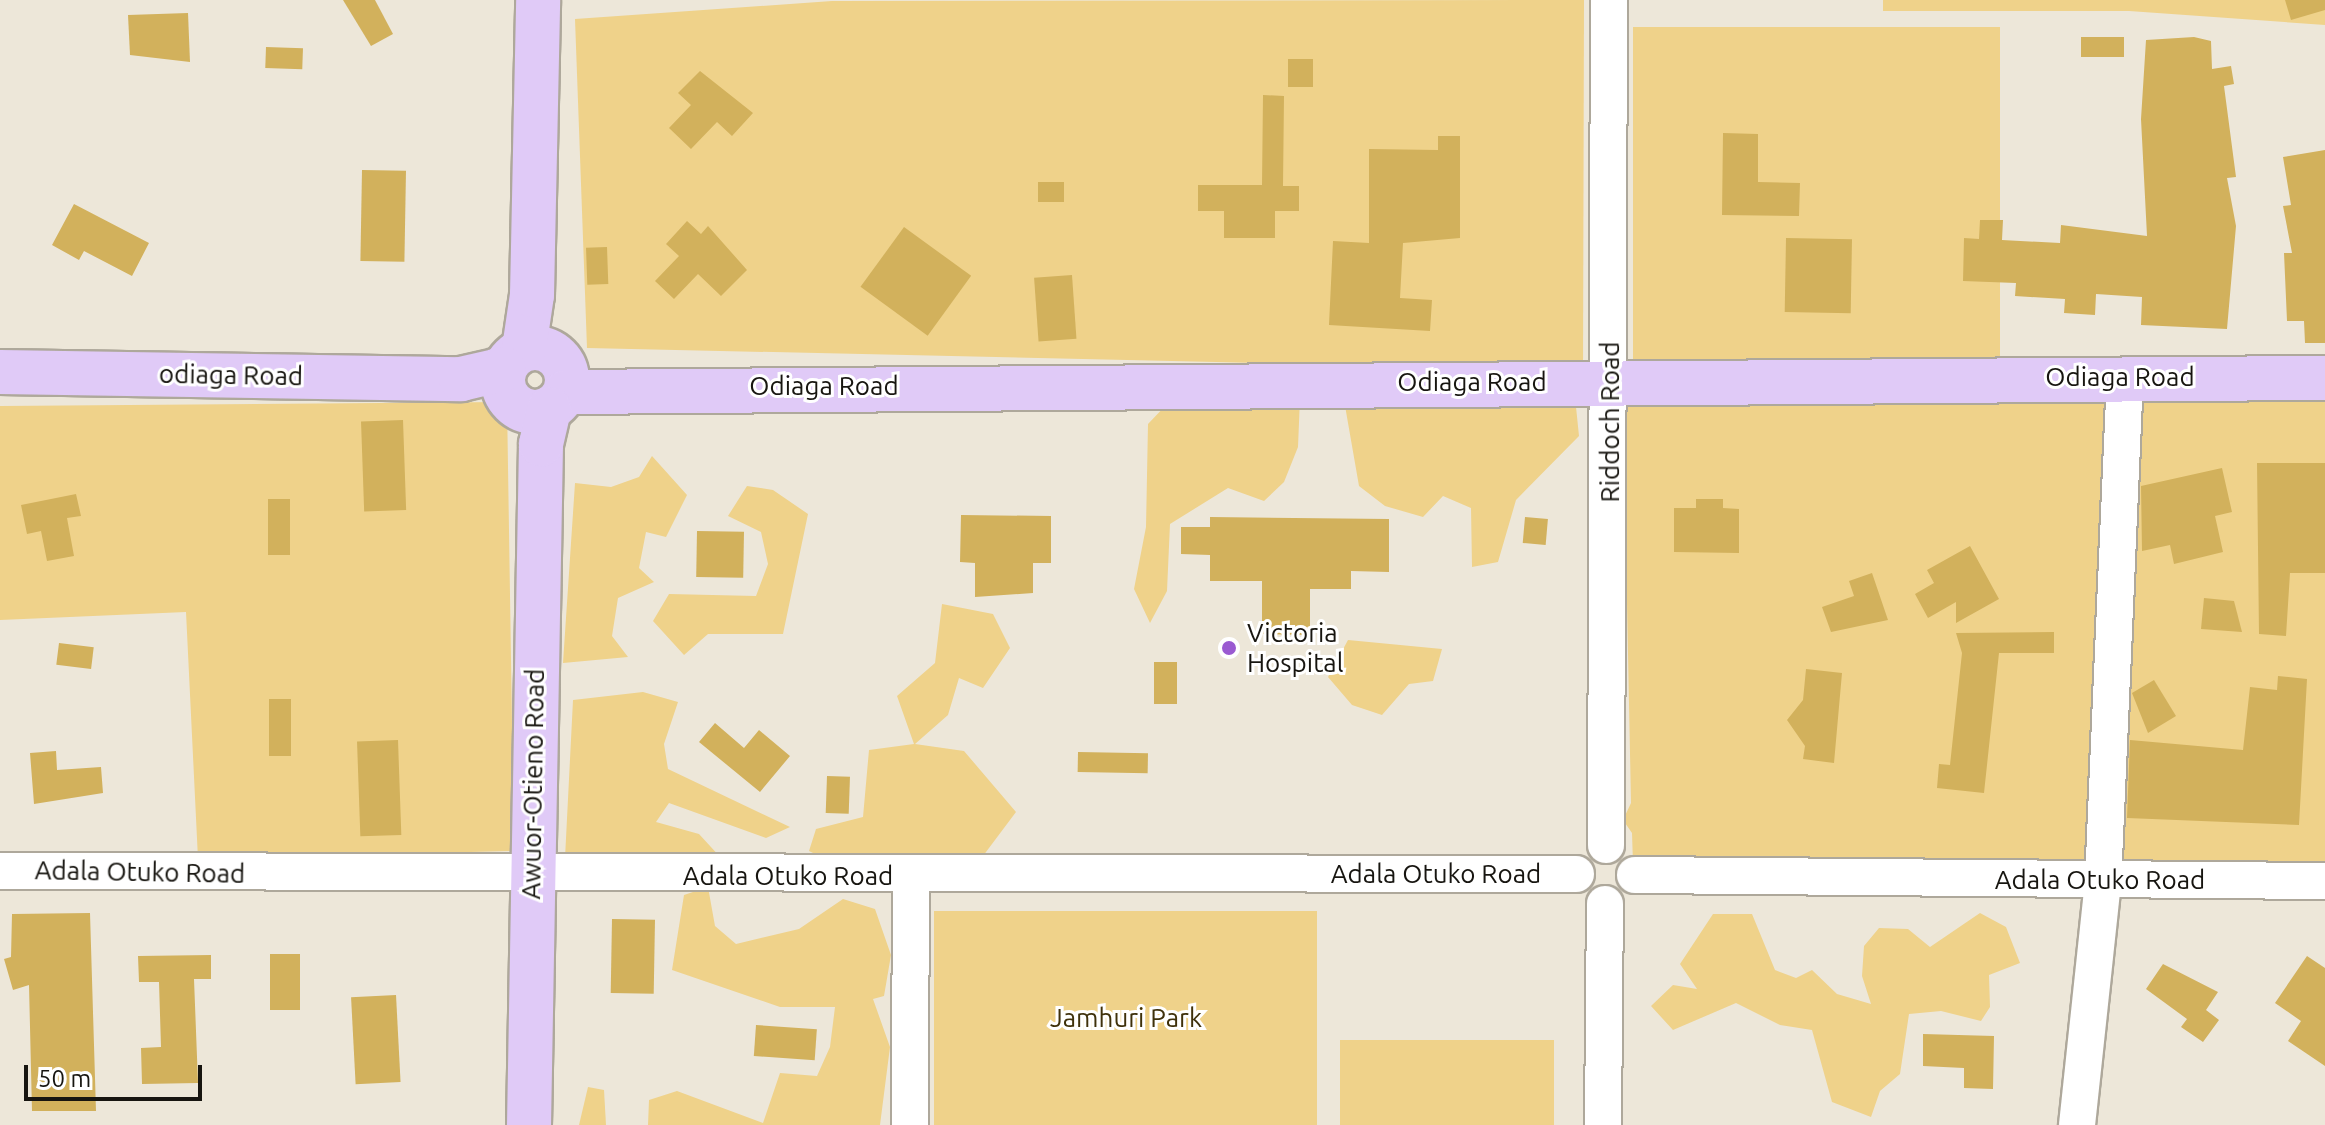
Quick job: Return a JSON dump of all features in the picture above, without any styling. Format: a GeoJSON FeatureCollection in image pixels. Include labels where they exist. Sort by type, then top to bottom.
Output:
{"type":"FeatureCollection","features":[{"type":"Feature","properties":{"kind":"main road","name":"Awuor-Otieno Road"},"geometry":{"type":"LineString","coordinates":[[529,1125],[536,387],[532,295],[538,0]]}},
{"type":"Feature","properties":{"kind":"main road","name":"odiaga Road"},"geometry":{"type":"LineString","coordinates":[[0,372],[461,379],[536,387]]}},
{"type":"Feature","properties":{"kind":"main road","name":"Odiaga Road"},"geometry":{"type":"LineString","coordinates":[[536,387],[1611,382],[2125,376],[2325,378]]}},
{"type":"Feature","properties":{"kind":"street","name":"Riddoch Road"},"geometry":{"type":"LineString","coordinates":[[1606,845],[1611,382],[1609,0]]}},
{"type":"Feature","properties":{"kind":"street"},"geometry":{"type":"LineString","coordinates":[[2077,1125],[2103,882],[2125,376]]}},
{"type":"Feature","properties":{"kind":"street"},"geometry":{"type":"LineString","coordinates":[[1606,845],[1626,854],[1635,875],[1626,895],[1605,904],[1584,894],[1576,874],[1585,853],[1606,845]]}},
{"type":"Feature","properties":{"kind":"street","name":"Adala Otuko Road"},"geometry":{"type":"LineString","coordinates":[[0,871],[531,877],[1576,874]]}},
{"type":"Feature","properties":{"kind":"street"},"geometry":{"type":"LineString","coordinates":[[910,1125],[911,875]]}},
{"type":"Feature","properties":{"kind":"street","name":"Adala Otuko Road"},"geometry":{"type":"LineString","coordinates":[[1635,875],[2103,882],[2325,881]]}},
{"type":"Feature","properties":{"kind":"street"},"geometry":{"type":"LineString","coordinates":[[1603,1125],[1605,904]]}},
{"type":"Feature","properties":{"kind":"green space"},"geometry":{"type":"Polygon","coordinates":[[[1584,0],[1583,370],[587,348],[575,19],[832,1],[1584,0]]]}},
{"type":"Feature","properties":{"kind":"green space"},"geometry":{"type":"Polygon","coordinates":[[[1883,0],[2325,0],[2325,25],[2129,11],[1883,11],[1883,0]]]}},
{"type":"Feature","properties":{"kind":"green space"},"geometry":{"type":"Polygon","coordinates":[[[1633,27],[2000,27],[2000,363],[1633,363],[1633,27]]]}},
{"type":"Feature","properties":{"kind":"green space"},"geometry":{"type":"Polygon","coordinates":[[[2325,394],[2325,882],[1633,864],[1632,833],[1623,820],[1631,803],[1623,403],[2325,394]]]}},
{"type":"Feature","properties":{"kind":"green space"},"geometry":{"type":"Polygon","coordinates":[[[1407,396],[1475,409],[1529,396],[1575,397],[1579,436],[1516,500],[1498,562],[1472,567],[1471,508],[1443,496],[1423,517],[1385,506],[1359,486],[1344,400],[1407,396]]]}},
{"type":"Feature","properties":{"kind":"green space"},"geometry":{"type":"Polygon","coordinates":[[[1300,398],[1298,447],[1284,482],[1264,501],[1228,488],[1170,524],[1167,591],[1150,623],[1134,589],[1146,527],[1148,424],[1168,403],[1300,398]]]}},
{"type":"Feature","properties":{"kind":"green space"},"geometry":{"type":"Polygon","coordinates":[[[507,402],[514,851],[198,859],[186,612],[0,620],[0,406],[507,402]]]}},
{"type":"Feature","properties":{"kind":"green space"},"geometry":{"type":"Polygon","coordinates":[[[652,456],[687,495],[666,537],[646,532],[639,568],[654,582],[618,598],[612,636],[628,657],[563,663],[575,483],[611,487],[639,477],[652,456]]]}},
{"type":"Feature","properties":{"kind":"green space"},"geometry":{"type":"Polygon","coordinates":[[[747,486],[773,490],[808,514],[783,634],[708,634],[684,655],[653,621],[669,594],[756,596],[768,564],[761,532],[728,516],[747,486]]]}},
{"type":"Feature","properties":{"kind":"green space"},"geometry":{"type":"Polygon","coordinates":[[[942,604],[993,614],[1010,648],[983,688],[959,678],[948,715],[915,744],[964,751],[1016,812],[983,856],[858,875],[809,851],[816,829],[863,817],[869,750],[914,744],[897,696],[935,663],[942,604]]]}},
{"type":"Feature","properties":{"kind":"green space"},"geometry":{"type":"Polygon","coordinates":[[[1348,640],[1442,649],[1433,681],[1409,684],[1382,715],[1352,705],[1328,677],[1348,640]]]}},
{"type":"Feature","properties":{"kind":"green space"},"geometry":{"type":"Polygon","coordinates":[[[643,692],[678,702],[664,744],[668,769],[790,827],[766,838],[669,803],[656,822],[699,834],[722,859],[565,858],[573,700],[643,692]]]}},
{"type":"Feature","properties":{"kind":"green space"},"geometry":{"type":"Polygon","coordinates":[[[708,887],[715,926],[736,944],[799,929],[843,899],[875,909],[891,955],[884,996],[873,999],[890,1047],[880,1125],[648,1125],[649,1100],[677,1091],[763,1123],[780,1073],[817,1076],[830,1047],[835,1007],[780,1007],[672,970],[684,895],[708,887]]]}},
{"type":"Feature","properties":{"kind":"green space","name":"Jamhuri Park"},"geometry":{"type":"Polygon","coordinates":[[[934,911],[1317,911],[1317,1125],[934,1125],[934,911]]]}},
{"type":"Feature","properties":{"kind":"green space"},"geometry":{"type":"Polygon","coordinates":[[[1980,913],[2006,927],[2020,963],[1989,975],[1990,1007],[1981,1021],[1941,1011],[1909,1014],[1900,1074],[1880,1091],[1871,1117],[1832,1102],[1812,1030],[1780,1025],[1736,1003],[1673,1030],[1651,1006],[1673,985],[1697,989],[1680,964],[1713,914],[1752,914],[1775,970],[1796,978],[1812,970],[1837,994],[1871,1004],[1862,976],[1864,946],[1879,928],[1908,929],[1930,947],[1980,913]]]}},
{"type":"Feature","properties":{"kind":"green space"},"geometry":{"type":"Polygon","coordinates":[[[1340,1040],[1554,1040],[1554,1125],[1340,1125],[1340,1040]]]}},
{"type":"Feature","properties":{"kind":"green space"},"geometry":{"type":"Polygon","coordinates":[[[588,1087],[604,1090],[606,1125],[579,1125],[588,1087]]]}},
{"type":"Feature","properties":{"kind":"building"},"geometry":{"type":"Polygon","coordinates":[[[343,0],[375,0],[393,34],[371,46],[343,0]]]}},
{"type":"Feature","properties":{"kind":"building"},"geometry":{"type":"Polygon","coordinates":[[[2285,0],[2325,0],[2325,10],[2291,20],[2285,0]]]}},
{"type":"Feature","properties":{"kind":"building"},"geometry":{"type":"Polygon","coordinates":[[[188,13],[190,62],[130,55],[128,15],[188,13]]]}},
{"type":"Feature","properties":{"kind":"building"},"geometry":{"type":"Polygon","coordinates":[[[2081,37],[2124,37],[2124,57],[2081,57],[2081,37]]]}},
{"type":"Feature","properties":{"kind":"building"},"geometry":{"type":"Polygon","coordinates":[[[2194,37],[2211,41],[2212,69],[2231,66],[2234,84],[2224,86],[2236,177],[2227,178],[2236,226],[2227,329],[2141,325],[2142,297],[2096,294],[2095,315],[2064,313],[2065,299],[2015,296],[2016,283],[1963,281],[1964,238],[1979,239],[1980,220],[2003,220],[2002,240],[2060,243],[2061,225],[2147,236],[2141,119],[2146,40],[2194,37]]]}},
{"type":"Feature","properties":{"kind":"building"},"geometry":{"type":"Polygon","coordinates":[[[266,47],[303,48],[302,69],[265,68],[266,47]]]}},
{"type":"Feature","properties":{"kind":"building"},"geometry":{"type":"Polygon","coordinates":[[[1288,59],[1313,59],[1313,87],[1288,87],[1288,59]]]}},
{"type":"Feature","properties":{"kind":"building"},"geometry":{"type":"Polygon","coordinates":[[[700,71],[753,113],[732,136],[717,122],[691,149],[669,128],[691,105],[678,93],[700,71]]]}},
{"type":"Feature","properties":{"kind":"building"},"geometry":{"type":"Polygon","coordinates":[[[1263,95],[1284,96],[1283,186],[1299,186],[1299,211],[1275,211],[1275,238],[1224,238],[1224,211],[1198,211],[1198,185],[1262,185],[1263,95]]]}},
{"type":"Feature","properties":{"kind":"building"},"geometry":{"type":"Polygon","coordinates":[[[1723,133],[1758,134],[1758,182],[1800,183],[1799,216],[1722,215],[1723,133]]]}},
{"type":"Feature","properties":{"kind":"building"},"geometry":{"type":"Polygon","coordinates":[[[1438,136],[1460,136],[1460,238],[1403,243],[1400,298],[1432,300],[1430,331],[1329,325],[1333,241],[1369,243],[1369,149],[1438,150],[1438,136]]]}},
{"type":"Feature","properties":{"kind":"building"},"geometry":{"type":"Polygon","coordinates":[[[2325,150],[2325,343],[2305,343],[2304,321],[2287,321],[2284,253],[2292,253],[2283,206],[2291,205],[2283,157],[2325,150]]]}},
{"type":"Feature","properties":{"kind":"building"},"geometry":{"type":"Polygon","coordinates":[[[362,170],[406,171],[404,262],[360,261],[362,170]]]}},
{"type":"Feature","properties":{"kind":"building"},"geometry":{"type":"Polygon","coordinates":[[[1038,182],[1064,182],[1064,202],[1038,202],[1038,182]]]}},
{"type":"Feature","properties":{"kind":"building"},"geometry":{"type":"Polygon","coordinates":[[[74,204],[149,243],[132,276],[84,251],[79,260],[52,245],[74,204]]]}},
{"type":"Feature","properties":{"kind":"building"},"geometry":{"type":"Polygon","coordinates":[[[687,221],[701,234],[708,226],[747,270],[721,296],[698,274],[674,299],[655,281],[679,256],[666,244],[687,221]]]}},
{"type":"Feature","properties":{"kind":"building"},"geometry":{"type":"Polygon","coordinates":[[[904,227],[971,276],[928,336],[861,287],[904,227]]]}},
{"type":"Feature","properties":{"kind":"building"},"geometry":{"type":"Polygon","coordinates":[[[1786,238],[1852,239],[1851,313],[1785,312],[1786,238]]]}},
{"type":"Feature","properties":{"kind":"building"},"geometry":{"type":"Polygon","coordinates":[[[607,247],[608,284],[587,285],[586,248],[607,247]]]}},
{"type":"Feature","properties":{"kind":"building"},"geometry":{"type":"Polygon","coordinates":[[[1072,275],[1076,339],[1039,341],[1034,278],[1072,275]]]}},
{"type":"Feature","properties":{"kind":"building"},"geometry":{"type":"Polygon","coordinates":[[[403,420],[406,510],[364,511],[361,421],[403,420]]]}},
{"type":"Feature","properties":{"kind":"building"},"geometry":{"type":"Polygon","coordinates":[[[2257,463],[2325,463],[2325,573],[2290,573],[2286,636],[2259,634],[2257,463]]]}},
{"type":"Feature","properties":{"kind":"building"},"geometry":{"type":"Polygon","coordinates":[[[2222,468],[2232,512],[2215,516],[2223,552],[2174,564],[2170,545],[2142,551],[2141,486],[2222,468]]]}},
{"type":"Feature","properties":{"kind":"building"},"geometry":{"type":"Polygon","coordinates":[[[76,494],[81,516],[67,518],[74,556],[47,561],[41,531],[27,534],[21,505],[76,494]]]}},
{"type":"Feature","properties":{"kind":"building"},"geometry":{"type":"Polygon","coordinates":[[[268,499],[290,499],[290,555],[268,555],[268,499]]]}},
{"type":"Feature","properties":{"kind":"building"},"geometry":{"type":"Polygon","coordinates":[[[1696,499],[1723,499],[1723,508],[1739,509],[1739,553],[1674,552],[1674,508],[1696,508],[1696,499]]]}},
{"type":"Feature","properties":{"kind":"building"},"geometry":{"type":"Polygon","coordinates":[[[961,515],[1051,516],[1051,563],[1033,563],[1033,593],[975,597],[975,563],[960,562],[961,515]]]}},
{"type":"Feature","properties":{"kind":"building"},"geometry":{"type":"Polygon","coordinates":[[[1210,517],[1389,519],[1389,572],[1351,571],[1351,589],[1310,589],[1310,635],[1262,634],[1262,581],[1210,581],[1210,555],[1181,554],[1181,527],[1210,527],[1210,517]]]}},
{"type":"Feature","properties":{"kind":"building"},"geometry":{"type":"Polygon","coordinates":[[[1525,517],[1548,519],[1546,545],[1523,543],[1525,517]]]}},
{"type":"Feature","properties":{"kind":"building"},"geometry":{"type":"Polygon","coordinates":[[[697,531],[744,532],[743,578],[696,577],[697,531]]]}},
{"type":"Feature","properties":{"kind":"building"},"geometry":{"type":"Polygon","coordinates":[[[1970,546],[1999,599],[1956,623],[1956,602],[1928,618],[1915,594],[1934,583],[1927,570],[1970,546]]]}},
{"type":"Feature","properties":{"kind":"building"},"geometry":{"type":"Polygon","coordinates":[[[1872,573],[1888,620],[1831,632],[1822,607],[1854,596],[1849,581],[1872,573]]]}},
{"type":"Feature","properties":{"kind":"building"},"geometry":{"type":"Polygon","coordinates":[[[2204,598],[2234,601],[2242,632],[2201,629],[2204,598]]]}},
{"type":"Feature","properties":{"kind":"building"},"geometry":{"type":"Polygon","coordinates":[[[2054,632],[2054,653],[1999,653],[1984,793],[1937,788],[1939,764],[1950,765],[1962,653],[1956,633],[2054,632]]]}},
{"type":"Feature","properties":{"kind":"building"},"geometry":{"type":"Polygon","coordinates":[[[59,643],[94,647],[91,669],[56,665],[59,643]]]}},
{"type":"Feature","properties":{"kind":"building"},"geometry":{"type":"Polygon","coordinates":[[[1154,662],[1177,662],[1177,704],[1154,704],[1154,662]]]}},
{"type":"Feature","properties":{"kind":"building"},"geometry":{"type":"Polygon","coordinates":[[[1806,669],[1842,673],[1834,763],[1803,759],[1805,746],[1787,720],[1803,700],[1806,669]]]}},
{"type":"Feature","properties":{"kind":"building"},"geometry":{"type":"Polygon","coordinates":[[[2278,676],[2307,679],[2299,825],[2127,818],[2130,740],[2243,750],[2250,687],[2277,690],[2278,676]]]}},
{"type":"Feature","properties":{"kind":"building"},"geometry":{"type":"Polygon","coordinates":[[[2154,680],[2176,716],[2148,733],[2132,693],[2154,680]]]}},
{"type":"Feature","properties":{"kind":"building"},"geometry":{"type":"Polygon","coordinates":[[[269,699],[291,699],[291,756],[269,756],[269,699]]]}},
{"type":"Feature","properties":{"kind":"building"},"geometry":{"type":"Polygon","coordinates":[[[715,723],[744,748],[759,730],[790,756],[760,792],[699,742],[715,723]]]}},
{"type":"Feature","properties":{"kind":"building"},"geometry":{"type":"Polygon","coordinates":[[[398,740],[401,835],[360,836],[357,741],[398,740]]]}},
{"type":"Feature","properties":{"kind":"building"},"geometry":{"type":"Polygon","coordinates":[[[56,751],[57,770],[101,767],[103,793],[34,804],[30,753],[56,751]]]}},
{"type":"Feature","properties":{"kind":"building"},"geometry":{"type":"Polygon","coordinates":[[[1078,752],[1148,753],[1148,773],[1078,772],[1078,752]]]}},
{"type":"Feature","properties":{"kind":"building"},"geometry":{"type":"Polygon","coordinates":[[[827,776],[850,777],[849,814],[826,813],[827,776]]]}},
{"type":"Feature","properties":{"kind":"building"},"geometry":{"type":"Polygon","coordinates":[[[90,913],[96,1111],[32,1111],[29,985],[13,990],[4,959],[11,957],[12,914],[90,913]]]}},
{"type":"Feature","properties":{"kind":"building"},"geometry":{"type":"Polygon","coordinates":[[[612,919],[655,920],[654,994],[611,993],[612,919]]]}},
{"type":"Feature","properties":{"kind":"building"},"geometry":{"type":"Polygon","coordinates":[[[270,954],[300,954],[300,1010],[270,1010],[270,954]]]}},
{"type":"Feature","properties":{"kind":"building"},"geometry":{"type":"Polygon","coordinates":[[[211,955],[211,979],[194,979],[198,1083],[142,1084],[141,1048],[161,1047],[159,982],[139,982],[138,956],[211,955]]]}},
{"type":"Feature","properties":{"kind":"building"},"geometry":{"type":"Polygon","coordinates":[[[2307,956],[2325,968],[2325,1066],[2288,1041],[2301,1021],[2275,1003],[2307,956]]]}},
{"type":"Feature","properties":{"kind":"building"},"geometry":{"type":"Polygon","coordinates":[[[2163,964],[2218,992],[2206,1010],[2219,1020],[2203,1042],[2181,1027],[2187,1019],[2146,989],[2163,964]]]}},
{"type":"Feature","properties":{"kind":"building"},"geometry":{"type":"Polygon","coordinates":[[[396,995],[401,1082],[356,1084],[351,997],[396,995]]]}},
{"type":"Feature","properties":{"kind":"building"},"geometry":{"type":"Polygon","coordinates":[[[756,1025],[817,1029],[815,1060],[754,1056],[756,1025]]]}},
{"type":"Feature","properties":{"kind":"building"},"geometry":{"type":"Polygon","coordinates":[[[1923,1034],[1994,1036],[1993,1089],[1964,1088],[1964,1068],[1923,1066],[1923,1034]]]}},
{"type":"Feature","properties":{"kind":"place","name":"Victoria Hospital"},"geometry":{"type":"Point","coordinates":[1229,648]}}]}
